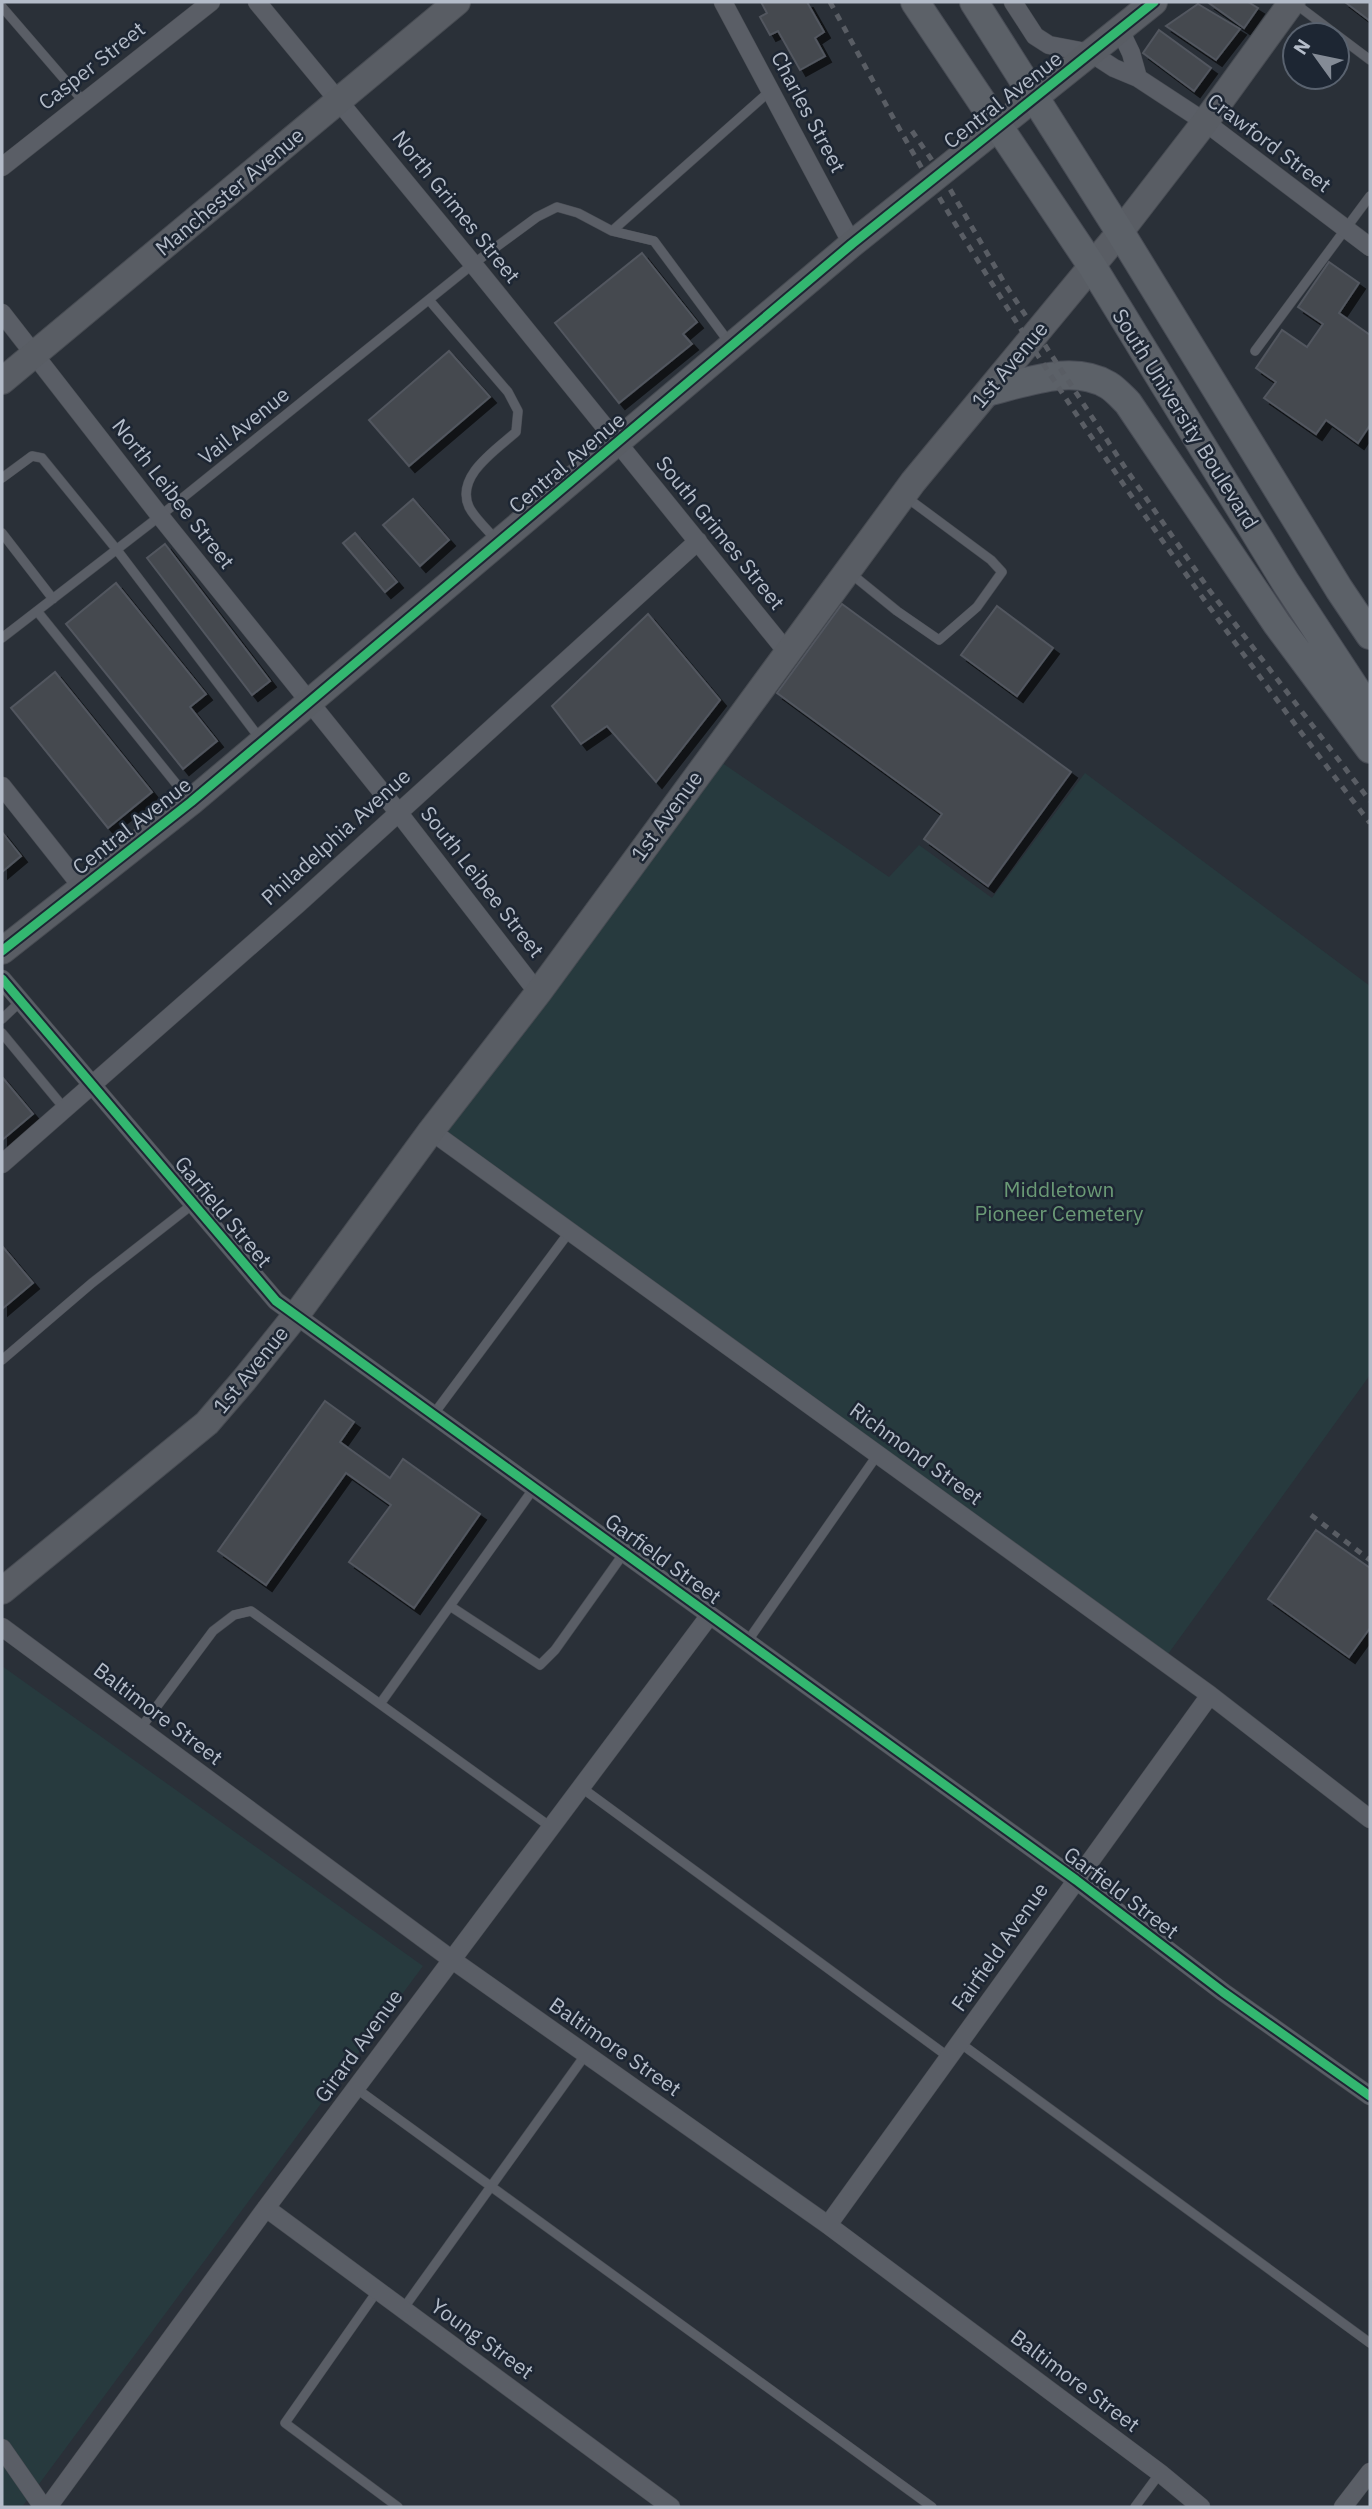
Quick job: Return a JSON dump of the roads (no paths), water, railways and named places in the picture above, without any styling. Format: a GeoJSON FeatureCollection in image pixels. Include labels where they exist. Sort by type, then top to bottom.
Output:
{"type":"FeatureCollection","features":[{"type":"Feature","properties":{"kind":"main road","name":"South University Boulevard"},"geometry":{"type":"LineString","coordinates":[[915,2],[1092,266],[1286,583],[1370,711]]}},
{"type":"Feature","properties":{"kind":"main road","name":"South University Boulevard"},"geometry":{"type":"LineString","coordinates":[[974,2],[1370,635]]}},
{"type":"Feature","properties":{"kind":"main road"},"geometry":{"type":"LineString","coordinates":[[991,391],[1063,374],[1108,384],[1128,403],[1277,625],[1370,748]]}},
{"type":"Feature","properties":{"kind":"street","name":"Casper Street"},"geometry":{"type":"LineString","coordinates":[[2,167],[211,2]]}},
{"type":"Feature","properties":{"kind":"street","name":"North Grimes Street"},"geometry":{"type":"LineString","coordinates":[[257,2],[617,443]]}},
{"type":"Feature","properties":{"kind":"street","name":"Manchester Avenue"},"geometry":{"type":"LineString","coordinates":[[2,381],[457,2]]}},
{"type":"Feature","properties":{"kind":"street","name":"Charles Street"},"geometry":{"type":"LineString","coordinates":[[723,2],[852,244]]}},
{"type":"Feature","properties":{"kind":"street"},"geometry":{"type":"LineString","coordinates":[[1013,2],[1034,36],[1049,45],[1091,53]]}},
{"type":"Feature","properties":{"kind":"street","name":"Central Avenue"},"geometry":{"type":"LineString","coordinates":[[2,951],[191,802],[852,244],[1154,2]]}},
{"type":"Feature","properties":{"kind":"street","name":"1st Avenue"},"geometry":{"type":"LineString","coordinates":[[2,1591],[207,1423],[297,1314],[431,1131],[538,993],[904,496],[950,436],[991,391],[1120,232],[1293,2]]}},
{"type":"Feature","properties":{"kind":"street"},"geometry":{"type":"LineString","coordinates":[[1120,30],[1138,78]]}},
{"type":"Feature","properties":{"kind":"street","name":"Crawford Street"},"geometry":{"type":"LineString","coordinates":[[1091,53],[1114,68],[1138,78],[1205,122],[1370,247]]}},
{"type":"Feature","properties":{"kind":"street","name":"North Leibee Street"},"geometry":{"type":"LineString","coordinates":[[2,313],[160,516],[310,702]]}},
{"type":"Feature","properties":{"kind":"street","name":"South Grimes Street"},"geometry":{"type":"LineString","coordinates":[[617,443],[787,652]]}},
{"type":"Feature","properties":{"kind":"street","name":"Philadelphia Avenue"},"geometry":{"type":"LineString","coordinates":[[2,1164],[298,904],[698,541]]}},
{"type":"Feature","properties":{"kind":"street","name":"South Leibee Street"},"geometry":{"type":"LineString","coordinates":[[310,702],[538,993]]}},
{"type":"Feature","properties":{"kind":"street"},"geometry":{"type":"LineString","coordinates":[[2,786],[82,887]]}},
{"type":"Feature","properties":{"kind":"street","name":"Garfield Street"},"geometry":{"type":"LineString","coordinates":[[2,979],[276,1301],[1076,1880],[1223,1993],[1370,2096]]}},
{"type":"Feature","properties":{"kind":"street","name":"Richmond Street"},"geometry":{"type":"LineString","coordinates":[[431,1131],[1210,1695],[1370,1819]]}},
{"type":"Feature","properties":{"kind":"street","name":"Girard Avenue"},"geometry":{"type":"LineString","coordinates":[[46,2507],[451,1959],[710,1615]]}},
{"type":"Feature","properties":{"kind":"street","name":"Baltimore Street"},"geometry":{"type":"LineString","coordinates":[[2,1627],[451,1959],[828,2225],[1160,2473],[1201,2507]]}},
{"type":"Feature","properties":{"kind":"street","name":"Fairfield Avenue"},"geometry":{"type":"LineString","coordinates":[[828,2225],[1210,1695]]}},
{"type":"Feature","properties":{"kind":"street","name":"Young Street"},"geometry":{"type":"LineString","coordinates":[[266,2208],[671,2507]]}},
{"type":"Feature","properties":{"kind":"street"},"geometry":{"type":"LineString","coordinates":[[2,2448],[46,2507]]}},
{"type":"Feature","properties":{"kind":"street"},"geometry":{"type":"LineString","coordinates":[[1343,2507],[1370,2472]]}},
{"type":"Feature","properties":{"kind":"lane"},"geometry":{"type":"LineString","coordinates":[[1293,2],[1370,60]]}},
{"type":"Feature","properties":{"kind":"lane"},"geometry":{"type":"LineString","coordinates":[[2,7],[84,102]]}},
{"type":"Feature","properties":{"kind":"lane"},"geometry":{"type":"LineString","coordinates":[[612,231],[771,91]]}},
{"type":"Feature","properties":{"kind":"lane"},"geometry":{"type":"LineString","coordinates":[[1255,351],[1370,196]]}},
{"type":"Feature","properties":{"kind":"lane","name":"Vail Avenue"},"geometry":{"type":"LineString","coordinates":[[2,638],[160,516],[473,264],[537,217],[557,207],[578,213],[612,231]]}},
{"type":"Feature","properties":{"kind":"lane"},"geometry":{"type":"LineString","coordinates":[[612,231],[654,241],[732,346]]}},
{"type":"Feature","properties":{"kind":"lane"},"geometry":{"type":"LineString","coordinates":[[429,299],[508,392],[518,411],[516,432],[473,471],[465,492],[470,508],[499,543]]}},
{"type":"Feature","properties":{"kind":"lane"},"geometry":{"type":"LineString","coordinates":[[2,478],[32,456],[42,458],[117,550],[262,741]]}},
{"type":"Feature","properties":{"kind":"lane"},"geometry":{"type":"LineString","coordinates":[[848,570],[897,611],[940,640],[977,607],[1002,572],[990,559],[904,496]]}},
{"type":"Feature","properties":{"kind":"lane"},"geometry":{"type":"LineString","coordinates":[[2,533],[53,599]]}},
{"type":"Feature","properties":{"kind":"lane"},"geometry":{"type":"LineString","coordinates":[[37,611],[191,802]]}},
{"type":"Feature","properties":{"kind":"lane"},"geometry":{"type":"LineString","coordinates":[[2,1019],[21,1001]]}},
{"type":"Feature","properties":{"kind":"lane"},"geometry":{"type":"LineString","coordinates":[[2,1033],[64,1108]]}},
{"type":"Feature","properties":{"kind":"lane"},"geometry":{"type":"LineString","coordinates":[[2,1360],[92,1283],[193,1205]]}},
{"type":"Feature","properties":{"kind":"lane"},"geometry":{"type":"LineString","coordinates":[[433,1415],[570,1231]]}},
{"type":"Feature","properties":{"kind":"lane"},"geometry":{"type":"LineString","coordinates":[[747,1642],[878,1454]]}},
{"type":"Feature","properties":{"kind":"lane"},"geometry":{"type":"LineString","coordinates":[[380,1704],[534,1488]]}},
{"type":"Feature","properties":{"kind":"lane"},"geometry":{"type":"LineString","coordinates":[[450,1606],[540,1665],[555,1650],[624,1553]]}},
{"type":"Feature","properties":{"kind":"lane"},"geometry":{"type":"LineString","coordinates":[[140,1730],[213,1631],[234,1615],[251,1611],[552,1828]]}},
{"type":"Feature","properties":{"kind":"lane"},"geometry":{"type":"LineString","coordinates":[[582,1788],[1370,2343]]}},
{"type":"Feature","properties":{"kind":"lane"},"geometry":{"type":"LineString","coordinates":[[403,2309],[586,2054]]}},
{"type":"Feature","properties":{"kind":"lane"},"geometry":{"type":"LineString","coordinates":[[357,2088],[932,2507]]}},
{"type":"Feature","properties":{"kind":"lane"},"geometry":{"type":"LineString","coordinates":[[378,2290],[285,2423],[398,2507]]}},
{"type":"Feature","properties":{"kind":"lane"},"geometry":{"type":"LineString","coordinates":[[1135,2507],[1160,2473]]}},
{"type":"Feature","properties":{"kind":"railway"},"geometry":{"type":"LineString","coordinates":[[830,2],[930,182],[1086,429],[1196,589],[1370,823]]}},
{"type":"Feature","properties":{"kind":"railway"},"geometry":{"type":"LineString","coordinates":[[912,131],[940,172],[1005,284],[1126,469],[1210,591],[1370,801]]}},
{"type":"Feature","properties":{"kind":"railway"},"geometry":{"type":"LineString","coordinates":[[1311,1515],[1370,1560]]}},
{"type":"Feature","properties":{"kind":"park label","name":"Middletown Pioneer Cemetery"},"geometry":{"type":"Point","coordinates":[1059,1202]}}]}
